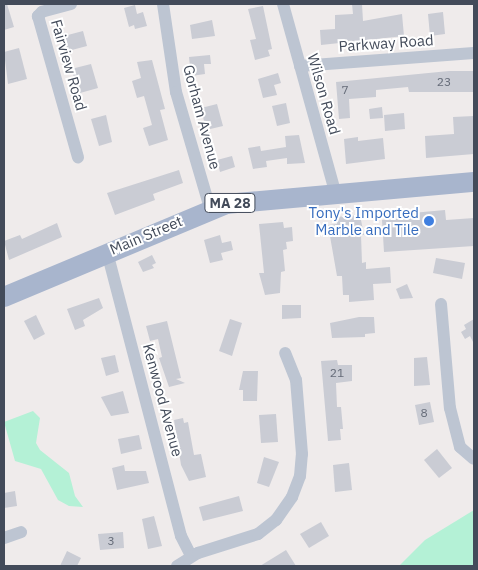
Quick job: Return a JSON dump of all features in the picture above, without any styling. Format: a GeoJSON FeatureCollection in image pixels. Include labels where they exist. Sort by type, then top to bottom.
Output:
{"type":"FeatureCollection","features":[{"type":"Feature","properties":{"kind":"main road","name":"Main Street"},"geometry":{"type":"LineString","coordinates":[[4,297],[210,208],[250,199],[474,182]]}},
{"type":"Feature","properties":{"kind":"street","name":"Fairview Road"},"geometry":{"type":"LineString","coordinates":[[72,4],[42,12],[38,17],[78,157]]}},
{"type":"Feature","properties":{"kind":"street","name":"Gorham Avenue"},"geometry":{"type":"LineString","coordinates":[[163,4],[176,92],[210,208]]}},
{"type":"Feature","properties":{"kind":"street","name":"Wilson Road"},"geometry":{"type":"LineString","coordinates":[[283,4],[335,192]]}},
{"type":"Feature","properties":{"kind":"street","name":"Parkway Road"},"geometry":{"type":"LineString","coordinates":[[300,66],[474,53]]}},
{"type":"Feature","properties":{"kind":"street","name":"Kenwood Avenue"},"geometry":{"type":"LineString","coordinates":[[107,252],[181,536],[192,556]]}},
{"type":"Feature","properties":{"kind":"street"},"geometry":{"type":"LineString","coordinates":[[442,304],[450,408],[460,447],[474,459]]}},
{"type":"Feature","properties":{"kind":"street"},"geometry":{"type":"LineString","coordinates":[[177,566],[192,556],[258,534],[276,520],[292,496],[300,476],[302,454],[296,380],[285,353]]}},
{"type":"Feature","properties":{"kind":"street"},"geometry":{"type":"LineString","coordinates":[[4,538],[20,532]]}},
{"type":"Feature","properties":{"kind":"green space"},"geometry":{"type":"Polygon","coordinates":[[[33,411],[40,418],[36,443],[40,450],[69,473],[75,496],[83,507],[69,506],[58,500],[41,469],[15,461],[4,422],[33,411]]]}},
{"type":"Feature","properties":{"kind":"green space"},"geometry":{"type":"Polygon","coordinates":[[[474,510],[474,566],[399,566],[425,540],[474,510]]]}},
{"type":"Feature","properties":{"kind":"building"},"geometry":{"type":"Polygon","coordinates":[[[4,4],[7,4],[14,27],[4,30],[4,4]]]}},
{"type":"Feature","properties":{"kind":"building"},"geometry":{"type":"Polygon","coordinates":[[[352,4],[362,4],[363,21],[402,14],[404,36],[321,45],[320,30],[335,29],[335,15],[353,14],[352,4]]]}},
{"type":"Feature","properties":{"kind":"building"},"geometry":{"type":"Polygon","coordinates":[[[135,5],[137,14],[143,12],[147,26],[135,29],[134,25],[129,27],[124,8],[135,5]]]}},
{"type":"Feature","properties":{"kind":"building"},"geometry":{"type":"Polygon","coordinates":[[[263,6],[272,49],[268,50],[270,56],[255,60],[250,40],[256,39],[248,9],[263,6]]]}},
{"type":"Feature","properties":{"kind":"building"},"geometry":{"type":"Polygon","coordinates":[[[443,12],[445,34],[430,36],[428,14],[443,12]]]}},
{"type":"Feature","properties":{"kind":"building"},"geometry":{"type":"Polygon","coordinates":[[[212,20],[215,36],[192,39],[190,25],[212,20]]]}},
{"type":"Feature","properties":{"kind":"building"},"geometry":{"type":"Polygon","coordinates":[[[83,31],[87,46],[68,51],[64,36],[83,31]]]}},
{"type":"Feature","properties":{"kind":"building"},"geometry":{"type":"Polygon","coordinates":[[[19,48],[27,79],[8,84],[4,52],[19,48]]]}},
{"type":"Feature","properties":{"kind":"building"},"geometry":{"type":"Polygon","coordinates":[[[210,55],[211,64],[204,64],[205,74],[191,76],[189,57],[210,55]]]}},
{"type":"Feature","properties":{"kind":"building"},"geometry":{"type":"Polygon","coordinates":[[[152,60],[165,109],[160,110],[168,140],[149,146],[143,128],[152,125],[144,96],[137,98],[132,81],[141,78],[137,62],[152,60]]]}},
{"type":"Feature","properties":{"kind":"building"},"geometry":{"type":"Polygon","coordinates":[[[91,64],[98,88],[80,93],[71,69],[91,64]]]}},
{"type":"Feature","properties":{"kind":"building"},"geometry":{"type":"Polygon","coordinates":[[[449,71],[474,71],[474,92],[409,92],[408,87],[376,90],[376,97],[349,99],[350,118],[339,119],[336,82],[449,71]]]}},
{"type":"Feature","properties":{"kind":"building"},"geometry":{"type":"Polygon","coordinates":[[[278,73],[281,83],[274,85],[277,95],[263,98],[258,79],[278,73]]]}},
{"type":"Feature","properties":{"kind":"building"},"geometry":{"type":"Polygon","coordinates":[[[286,103],[290,123],[277,126],[272,106],[286,103]]]}},
{"type":"Feature","properties":{"kind":"building"},"geometry":{"type":"Polygon","coordinates":[[[217,104],[223,126],[206,130],[201,108],[217,104]]]}},
{"type":"Feature","properties":{"kind":"building"},"geometry":{"type":"Polygon","coordinates":[[[382,107],[383,118],[370,119],[369,109],[382,107]]]}},
{"type":"Feature","properties":{"kind":"building"},"geometry":{"type":"Polygon","coordinates":[[[404,113],[405,129],[385,131],[384,115],[404,113]]]}},
{"type":"Feature","properties":{"kind":"building"},"geometry":{"type":"Polygon","coordinates":[[[106,115],[112,142],[99,146],[91,119],[106,115]]]}},
{"type":"Feature","properties":{"kind":"building"},"geometry":{"type":"Polygon","coordinates":[[[474,116],[474,154],[426,158],[425,136],[454,134],[453,117],[474,116]]]}},
{"type":"Feature","properties":{"kind":"building"},"geometry":{"type":"Polygon","coordinates":[[[299,135],[305,163],[287,164],[287,158],[266,161],[267,167],[253,169],[248,148],[260,146],[261,151],[286,147],[285,136],[299,135]]]}},
{"type":"Feature","properties":{"kind":"building"},"geometry":{"type":"Polygon","coordinates":[[[358,137],[358,141],[383,138],[385,159],[346,164],[344,139],[358,137]]]}},
{"type":"Feature","properties":{"kind":"building"},"geometry":{"type":"Polygon","coordinates":[[[232,156],[235,167],[220,172],[217,160],[232,156]]]}},
{"type":"Feature","properties":{"kind":"building"},"geometry":{"type":"Polygon","coordinates":[[[179,170],[183,183],[153,194],[155,200],[115,215],[107,193],[179,170]]]}},
{"type":"Feature","properties":{"kind":"building"},"geometry":{"type":"Polygon","coordinates":[[[445,210],[446,220],[474,218],[474,246],[384,252],[382,220],[410,218],[412,213],[445,210]]]}},
{"type":"Feature","properties":{"kind":"building"},"geometry":{"type":"Polygon","coordinates":[[[360,215],[364,235],[361,235],[362,263],[366,262],[366,269],[390,267],[391,283],[373,284],[374,300],[349,302],[349,295],[343,295],[342,276],[337,276],[328,225],[337,224],[336,217],[360,215]]]}},
{"type":"Feature","properties":{"kind":"building"},"geometry":{"type":"Polygon","coordinates":[[[283,222],[284,228],[292,227],[293,241],[286,242],[287,249],[283,250],[285,271],[281,272],[280,293],[265,295],[259,273],[264,273],[259,224],[283,222]]]}},
{"type":"Feature","properties":{"kind":"building"},"geometry":{"type":"Polygon","coordinates":[[[57,223],[62,237],[9,260],[4,241],[20,235],[22,239],[57,223]]]}},
{"type":"Feature","properties":{"kind":"building"},"geometry":{"type":"Polygon","coordinates":[[[220,235],[222,243],[231,241],[233,250],[221,253],[223,260],[210,263],[204,240],[220,235]]]}},
{"type":"Feature","properties":{"kind":"building"},"geometry":{"type":"Polygon","coordinates":[[[152,255],[156,263],[152,265],[154,268],[143,272],[138,262],[152,255]]]}},
{"type":"Feature","properties":{"kind":"building"},"geometry":{"type":"Polygon","coordinates":[[[436,258],[465,263],[462,279],[433,273],[436,258]]]}},
{"type":"Feature","properties":{"kind":"building"},"geometry":{"type":"Polygon","coordinates":[[[407,284],[413,298],[400,299],[396,289],[407,284]]]}},
{"type":"Feature","properties":{"kind":"building"},"geometry":{"type":"Polygon","coordinates":[[[99,298],[103,308],[83,320],[85,326],[75,330],[67,309],[99,298]]]}},
{"type":"Feature","properties":{"kind":"building"},"geometry":{"type":"Polygon","coordinates":[[[282,305],[301,305],[301,318],[282,319],[282,305]]]}},
{"type":"Feature","properties":{"kind":"building"},"geometry":{"type":"Polygon","coordinates":[[[36,315],[45,334],[34,340],[24,321],[36,315]]]}},
{"type":"Feature","properties":{"kind":"building"},"geometry":{"type":"Polygon","coordinates":[[[359,317],[374,317],[375,333],[365,334],[365,337],[332,338],[330,323],[359,317]]]}},
{"type":"Feature","properties":{"kind":"building"},"geometry":{"type":"Polygon","coordinates":[[[230,319],[242,323],[232,356],[219,351],[230,319]]]}},
{"type":"Feature","properties":{"kind":"building"},"geometry":{"type":"Polygon","coordinates":[[[474,319],[474,344],[470,336],[465,339],[461,332],[466,329],[464,325],[474,319]]]}},
{"type":"Feature","properties":{"kind":"building"},"geometry":{"type":"Polygon","coordinates":[[[167,321],[181,378],[176,379],[185,383],[169,387],[159,358],[162,357],[158,339],[150,341],[146,326],[167,321]]]}},
{"type":"Feature","properties":{"kind":"building"},"geometry":{"type":"Polygon","coordinates":[[[115,355],[119,372],[106,376],[101,358],[115,355]]]}},
{"type":"Feature","properties":{"kind":"building"},"geometry":{"type":"Polygon","coordinates":[[[427,357],[430,385],[414,386],[414,358],[427,357]]]}},
{"type":"Feature","properties":{"kind":"building"},"geometry":{"type":"Polygon","coordinates":[[[337,360],[338,365],[352,365],[352,381],[336,383],[337,407],[341,407],[343,429],[340,429],[341,440],[328,441],[321,361],[337,360]]]}},
{"type":"Feature","properties":{"kind":"building"},"geometry":{"type":"Polygon","coordinates":[[[243,371],[258,371],[257,401],[243,401],[243,390],[239,390],[243,371]]]}},
{"type":"Feature","properties":{"kind":"building"},"geometry":{"type":"Polygon","coordinates":[[[123,391],[129,413],[111,416],[101,397],[123,391]]]}},
{"type":"Feature","properties":{"kind":"building"},"geometry":{"type":"Polygon","coordinates":[[[430,402],[434,422],[419,425],[415,405],[430,402]]]}},
{"type":"Feature","properties":{"kind":"building"},"geometry":{"type":"Polygon","coordinates":[[[276,414],[278,442],[261,443],[259,415],[276,414]]]}},
{"type":"Feature","properties":{"kind":"building"},"geometry":{"type":"Polygon","coordinates":[[[183,418],[184,423],[188,422],[194,455],[201,454],[206,477],[189,481],[181,465],[174,420],[183,418]]]}},
{"type":"Feature","properties":{"kind":"building"},"geometry":{"type":"Polygon","coordinates":[[[139,435],[142,449],[121,454],[118,439],[139,435]]]}},
{"type":"Feature","properties":{"kind":"building"},"geometry":{"type":"Polygon","coordinates":[[[437,449],[452,468],[439,478],[424,460],[437,449]]]}},
{"type":"Feature","properties":{"kind":"building"},"geometry":{"type":"Polygon","coordinates":[[[264,457],[279,462],[269,487],[257,483],[264,457]]]}},
{"type":"Feature","properties":{"kind":"building"},"geometry":{"type":"Polygon","coordinates":[[[349,463],[352,490],[335,492],[333,465],[349,463]]]}},
{"type":"Feature","properties":{"kind":"building"},"geometry":{"type":"Polygon","coordinates":[[[124,465],[125,471],[146,471],[149,483],[117,490],[112,468],[124,465]]]}},
{"type":"Feature","properties":{"kind":"building"},"geometry":{"type":"Polygon","coordinates":[[[15,491],[17,506],[4,508],[4,493],[15,491]]]}},
{"type":"Feature","properties":{"kind":"building"},"geometry":{"type":"Polygon","coordinates":[[[239,496],[243,511],[203,521],[199,507],[239,496]]]}},
{"type":"Feature","properties":{"kind":"building"},"geometry":{"type":"Polygon","coordinates":[[[154,516],[162,546],[148,549],[142,519],[154,516]]]}},
{"type":"Feature","properties":{"kind":"building"},"geometry":{"type":"Polygon","coordinates":[[[321,522],[329,536],[309,548],[300,534],[321,522]]]}},
{"type":"Feature","properties":{"kind":"building"},"geometry":{"type":"Polygon","coordinates":[[[123,532],[124,548],[100,550],[98,534],[123,532]]]}},
{"type":"Feature","properties":{"kind":"building"},"geometry":{"type":"Polygon","coordinates":[[[286,550],[296,566],[260,566],[286,550]]]}},
{"type":"Feature","properties":{"kind":"building"},"geometry":{"type":"Polygon","coordinates":[[[67,551],[81,558],[77,566],[60,566],[67,551]]]}},
{"type":"Feature","properties":{"kind":"place","name":"Tony's Imported Marble and Tile"},"geometry":{"type":"Point","coordinates":[429,221]}}]}
